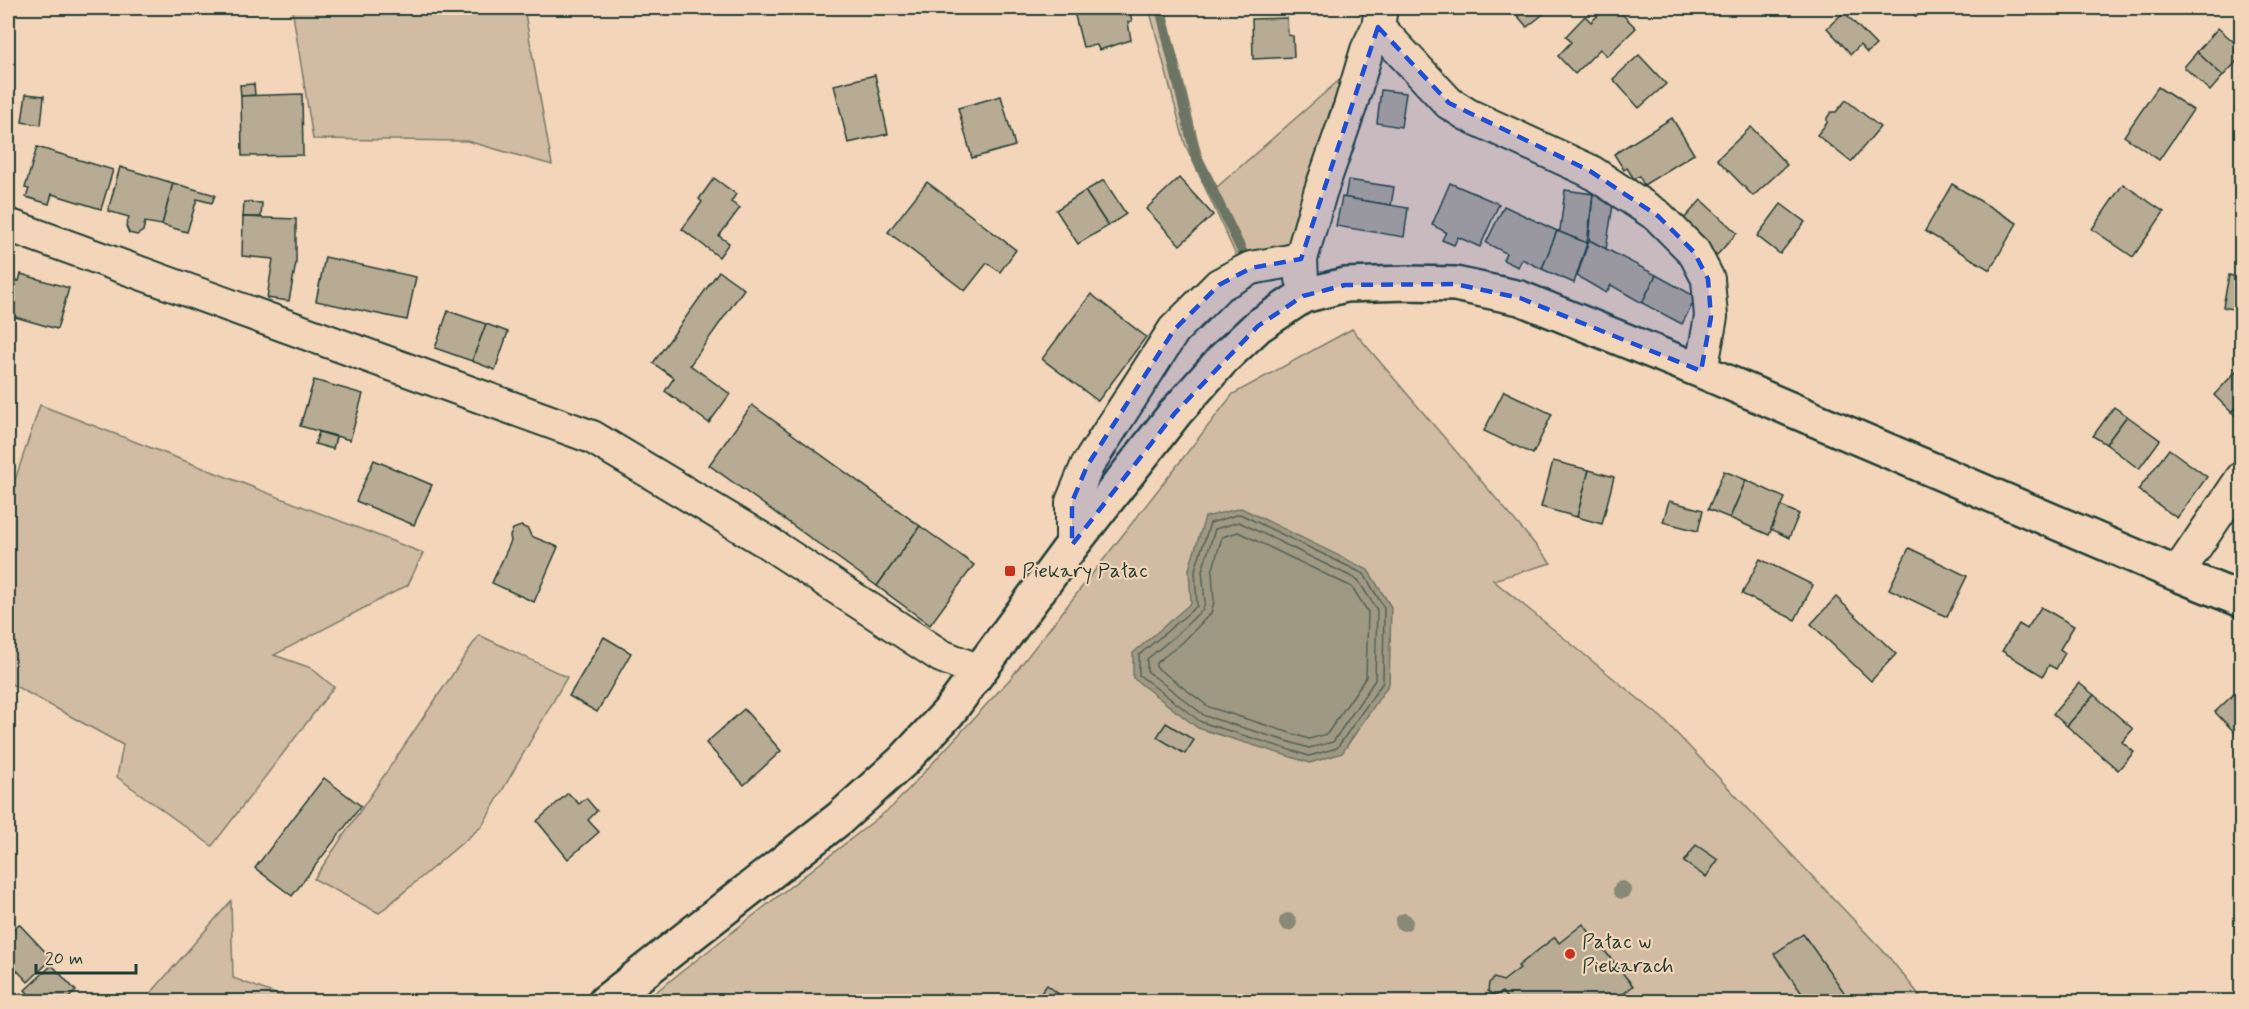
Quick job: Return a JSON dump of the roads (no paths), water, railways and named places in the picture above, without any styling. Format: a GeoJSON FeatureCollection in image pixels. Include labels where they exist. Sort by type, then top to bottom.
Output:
{"type":"FeatureCollection","features":[{"type":"Feature","properties":{"kind":"street"},"geometry":{"type":"LineString","coordinates":[[1303,296],[1301,259],[1320,193],[1380,17]]}},
{"type":"Feature","properties":{"kind":"street"},"geometry":{"type":"LineString","coordinates":[[1380,17],[1449,103],[1468,116],[1590,171],[1658,216],[1694,252],[1708,279],[1711,316],[1701,371]]}},
{"type":"Feature","properties":{"kind":"street"},"geometry":{"type":"LineString","coordinates":[[8,225],[592,437],[767,542],[941,656],[979,671]]}},
{"type":"Feature","properties":{"kind":"street"},"geometry":{"type":"LineString","coordinates":[[1072,545],[1072,502],[1087,466],[1174,330],[1219,285],[1251,268],[1301,259]]}},
{"type":"Feature","properties":{"kind":"street"},"geometry":{"type":"LineString","coordinates":[[605,1002],[840,818],[903,761],[940,723],[1072,545],[1175,413],[1223,359],[1258,326],[1303,296],[1346,285],[1455,284],[1520,298],[1701,371],[2241,600]]}},
{"type":"Feature","properties":{"kind":"street"},"geometry":{"type":"LineString","coordinates":[[2177,574],[2241,478]]}},
{"type":"Feature","properties":{"kind":"water"},"geometry":{"type":"Polygon","coordinates":[[[1241,508],[1368,570],[1391,607],[1389,684],[1342,753],[1310,763],[1198,728],[1133,678],[1133,653],[1191,603],[1189,569],[1205,517],[1241,508]]]}},
{"type":"Feature","properties":{"kind":"waterway"},"geometry":{"type":"LineString","coordinates":[[1160,8],[1195,154],[1242,251]]}},
{"type":"Feature","properties":{"kind":"place","name":"Piekary Pałac"},"geometry":{"type":"Point","coordinates":[1010,571]}},
{"type":"Feature","properties":{"kind":"place","name":"Pałac w Piekarach"},"geometry":{"type":"Point","coordinates":[1570,954]}}]}
